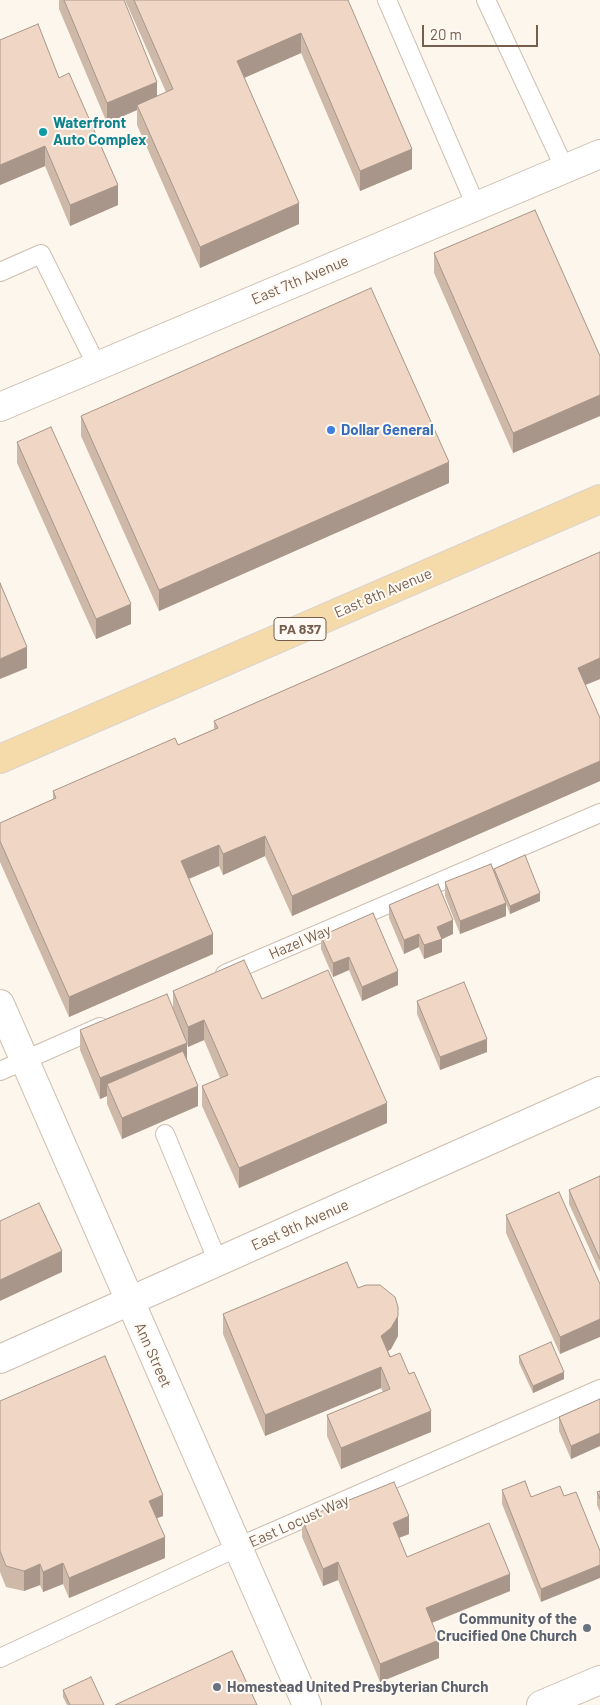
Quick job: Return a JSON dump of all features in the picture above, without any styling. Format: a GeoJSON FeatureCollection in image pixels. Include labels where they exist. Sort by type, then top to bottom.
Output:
{"type":"FeatureCollection","features":[{"type":"Feature","properties":{"kind":"main road","name":"East 8th Avenue"},"geometry":{"type":"LineString","coordinates":[[0,759],[600,499]]}},
{"type":"Feature","properties":{"kind":"street","name":"East 7th Avenue"},"geometry":{"type":"LineString","coordinates":[[0,407],[600,154]]}},
{"type":"Feature","properties":{"kind":"street","name":"Ann Street"},"geometry":{"type":"LineString","coordinates":[[0,1004],[307,1705]]}},
{"type":"Feature","properties":{"kind":"street","name":"East 9th Avenue"},"geometry":{"type":"LineString","coordinates":[[0,1360],[600,1091]]}},
{"type":"Feature","properties":{"kind":"street"},"geometry":{"type":"LineString","coordinates":[[541,1705],[600,1680]]}},
{"type":"Feature","properties":{"kind":"lane"},"geometry":{"type":"LineString","coordinates":[[387,0],[476,206]]}},
{"type":"Feature","properties":{"kind":"lane"},"geometry":{"type":"LineString","coordinates":[[486,0],[565,168]]}},
{"type":"Feature","properties":{"kind":"lane"},"geometry":{"type":"LineString","coordinates":[[0,272],[41,254],[97,366]]}},
{"type":"Feature","properties":{"kind":"lane","name":"Hazel Way"},"geometry":{"type":"LineString","coordinates":[[207,982],[600,813]]}},
{"type":"Feature","properties":{"kind":"lane"},"geometry":{"type":"LineString","coordinates":[[0,1071],[116,1021]]}},
{"type":"Feature","properties":{"kind":"lane"},"geometry":{"type":"LineString","coordinates":[[165,1134],[218,1262]]}},
{"type":"Feature","properties":{"kind":"lane","name":"East Locust Way"},"geometry":{"type":"LineString","coordinates":[[0,1658],[238,1547],[600,1389]]}},
{"type":"Feature","properties":{"kind":"building"},"geometry":{"type":"Polygon","coordinates":[[[64,0],[124,0],[157,82],[107,103],[64,0]]]}},
{"type":"Feature","properties":{"kind":"building"},"geometry":{"type":"Polygon","coordinates":[[[134,0],[348,0],[412,149],[360,171],[301,33],[237,61],[299,203],[200,247],[137,105],[173,89],[134,0]]]}},
{"type":"Feature","properties":{"kind":"building","name":"Waterfront Auto Complex"},"geometry":{"type":"Polygon","coordinates":[[[38,24],[59,78],[69,73],[118,185],[70,205],[45,146],[0,165],[0,40],[38,24]]]}},
{"type":"Feature","properties":{"kind":"building"},"geometry":{"type":"Polygon","coordinates":[[[535,210],[600,356],[600,395],[513,433],[434,253],[535,210]]]}},
{"type":"Feature","properties":{"kind":"building"},"geometry":{"type":"Polygon","coordinates":[[[371,288],[449,462],[159,590],[81,416],[371,288]]]}},
{"type":"Feature","properties":{"kind":"building"},"geometry":{"type":"Polygon","coordinates":[[[51,427],[131,604],[96,619],[17,442],[51,427]]]}},
{"type":"Feature","properties":{"kind":"building"},"geometry":{"type":"Polygon","coordinates":[[[600,552],[600,658],[578,668],[600,718],[600,761],[292,896],[265,836],[223,854],[219,845],[181,861],[213,934],[69,997],[0,841],[0,823],[56,798],[53,791],[175,738],[178,745],[218,728],[214,721],[600,552]]]}},
{"type":"Feature","properties":{"kind":"building"},"geometry":{"type":"Polygon","coordinates":[[[0,583],[27,647],[0,659],[0,583]]]}},
{"type":"Feature","properties":{"kind":"building"},"geometry":{"type":"Polygon","coordinates":[[[525,855],[540,893],[510,906],[494,869],[525,855]]]}},
{"type":"Feature","properties":{"kind":"building"},"geometry":{"type":"Polygon","coordinates":[[[491,864],[506,903],[460,921],[445,882],[491,864]]]}},
{"type":"Feature","properties":{"kind":"building"},"geometry":{"type":"Polygon","coordinates":[[[438,884],[453,920],[437,927],[442,939],[424,945],[419,934],[404,940],[389,905],[438,884]]]}},
{"type":"Feature","properties":{"kind":"building"},"geometry":{"type":"Polygon","coordinates":[[[373,913],[398,971],[362,987],[349,957],[333,963],[321,936],[373,913]]]}},
{"type":"Feature","properties":{"kind":"building"},"geometry":{"type":"Polygon","coordinates":[[[244,960],[262,999],[328,970],[387,1103],[239,1168],[202,1086],[228,1075],[204,1020],[188,1027],[173,991],[244,960]]]}},
{"type":"Feature","properties":{"kind":"building"},"geometry":{"type":"Polygon","coordinates":[[[464,982],[487,1039],[440,1057],[417,1001],[464,982]]]}},
{"type":"Feature","properties":{"kind":"building"},"geometry":{"type":"Polygon","coordinates":[[[167,994],[187,1043],[100,1078],[80,1030],[167,994]]]}},
{"type":"Feature","properties":{"kind":"building"},"geometry":{"type":"Polygon","coordinates":[[[183,1051],[198,1086],[122,1118],[107,1084],[183,1051]]]}},
{"type":"Feature","properties":{"kind":"building"},"geometry":{"type":"Polygon","coordinates":[[[600,1176],[600,1259],[569,1190],[600,1176]]]}},
{"type":"Feature","properties":{"kind":"building"},"geometry":{"type":"Polygon","coordinates":[[[559,1192],[600,1284],[600,1319],[560,1337],[506,1215],[559,1192]]]}},
{"type":"Feature","properties":{"kind":"building"},"geometry":{"type":"Polygon","coordinates":[[[39,1203],[62,1251],[0,1280],[0,1221],[39,1203]]]}},
{"type":"Feature","properties":{"kind":"building"},"geometry":{"type":"Polygon","coordinates":[[[347,1262],[358,1288],[366,1285],[380,1285],[395,1297],[398,1316],[391,1328],[381,1336],[390,1357],[400,1353],[409,1374],[414,1372],[431,1411],[341,1448],[327,1415],[390,1389],[381,1367],[265,1415],[223,1314],[347,1262]]]}},
{"type":"Feature","properties":{"kind":"building"},"geometry":{"type":"Polygon","coordinates":[[[551,1342],[564,1372],[533,1386],[519,1356],[551,1342]]]}},
{"type":"Feature","properties":{"kind":"building"},"geometry":{"type":"Polygon","coordinates":[[[105,1356],[163,1495],[149,1501],[165,1537],[69,1578],[63,1563],[43,1572],[40,1564],[24,1571],[6,1566],[0,1551],[0,1401],[105,1356]]]}},
{"type":"Feature","properties":{"kind":"building"},"geometry":{"type":"Polygon","coordinates":[[[600,1399],[600,1433],[571,1446],[559,1417],[600,1399]]]}},
{"type":"Feature","properties":{"kind":"building"},"geometry":{"type":"Polygon","coordinates":[[[525,1481],[531,1497],[560,1486],[564,1496],[576,1492],[600,1551],[600,1565],[541,1589],[502,1490],[525,1481]]]}},
{"type":"Feature","properties":{"kind":"building"},"geometry":{"type":"Polygon","coordinates":[[[394,1482],[409,1516],[393,1523],[407,1557],[489,1523],[510,1574],[426,1608],[439,1640],[380,1664],[338,1562],[323,1569],[302,1519],[394,1482]]]}},
{"type":"Feature","properties":{"kind":"building"},"geometry":{"type":"Polygon","coordinates":[[[232,1651],[257,1705],[115,1705],[232,1651]]]}},
{"type":"Feature","properties":{"kind":"building"},"geometry":{"type":"Polygon","coordinates":[[[91,1677],[104,1705],[70,1705],[63,1690],[91,1677]]]}},
{"type":"Feature","properties":{"kind":"place","name":"Waterfront Auto Complex"},"geometry":{"type":"Point","coordinates":[43,132]}},
{"type":"Feature","properties":{"kind":"place","name":"Dollar General"},"geometry":{"type":"Point","coordinates":[331,430]}},
{"type":"Feature","properties":{"kind":"place","name":"Community of the Crucified One Church"},"geometry":{"type":"Point","coordinates":[587,1628]}},
{"type":"Feature","properties":{"kind":"place","name":"Homestead United Presbyterian Church"},"geometry":{"type":"Point","coordinates":[217,1687]}}]}
